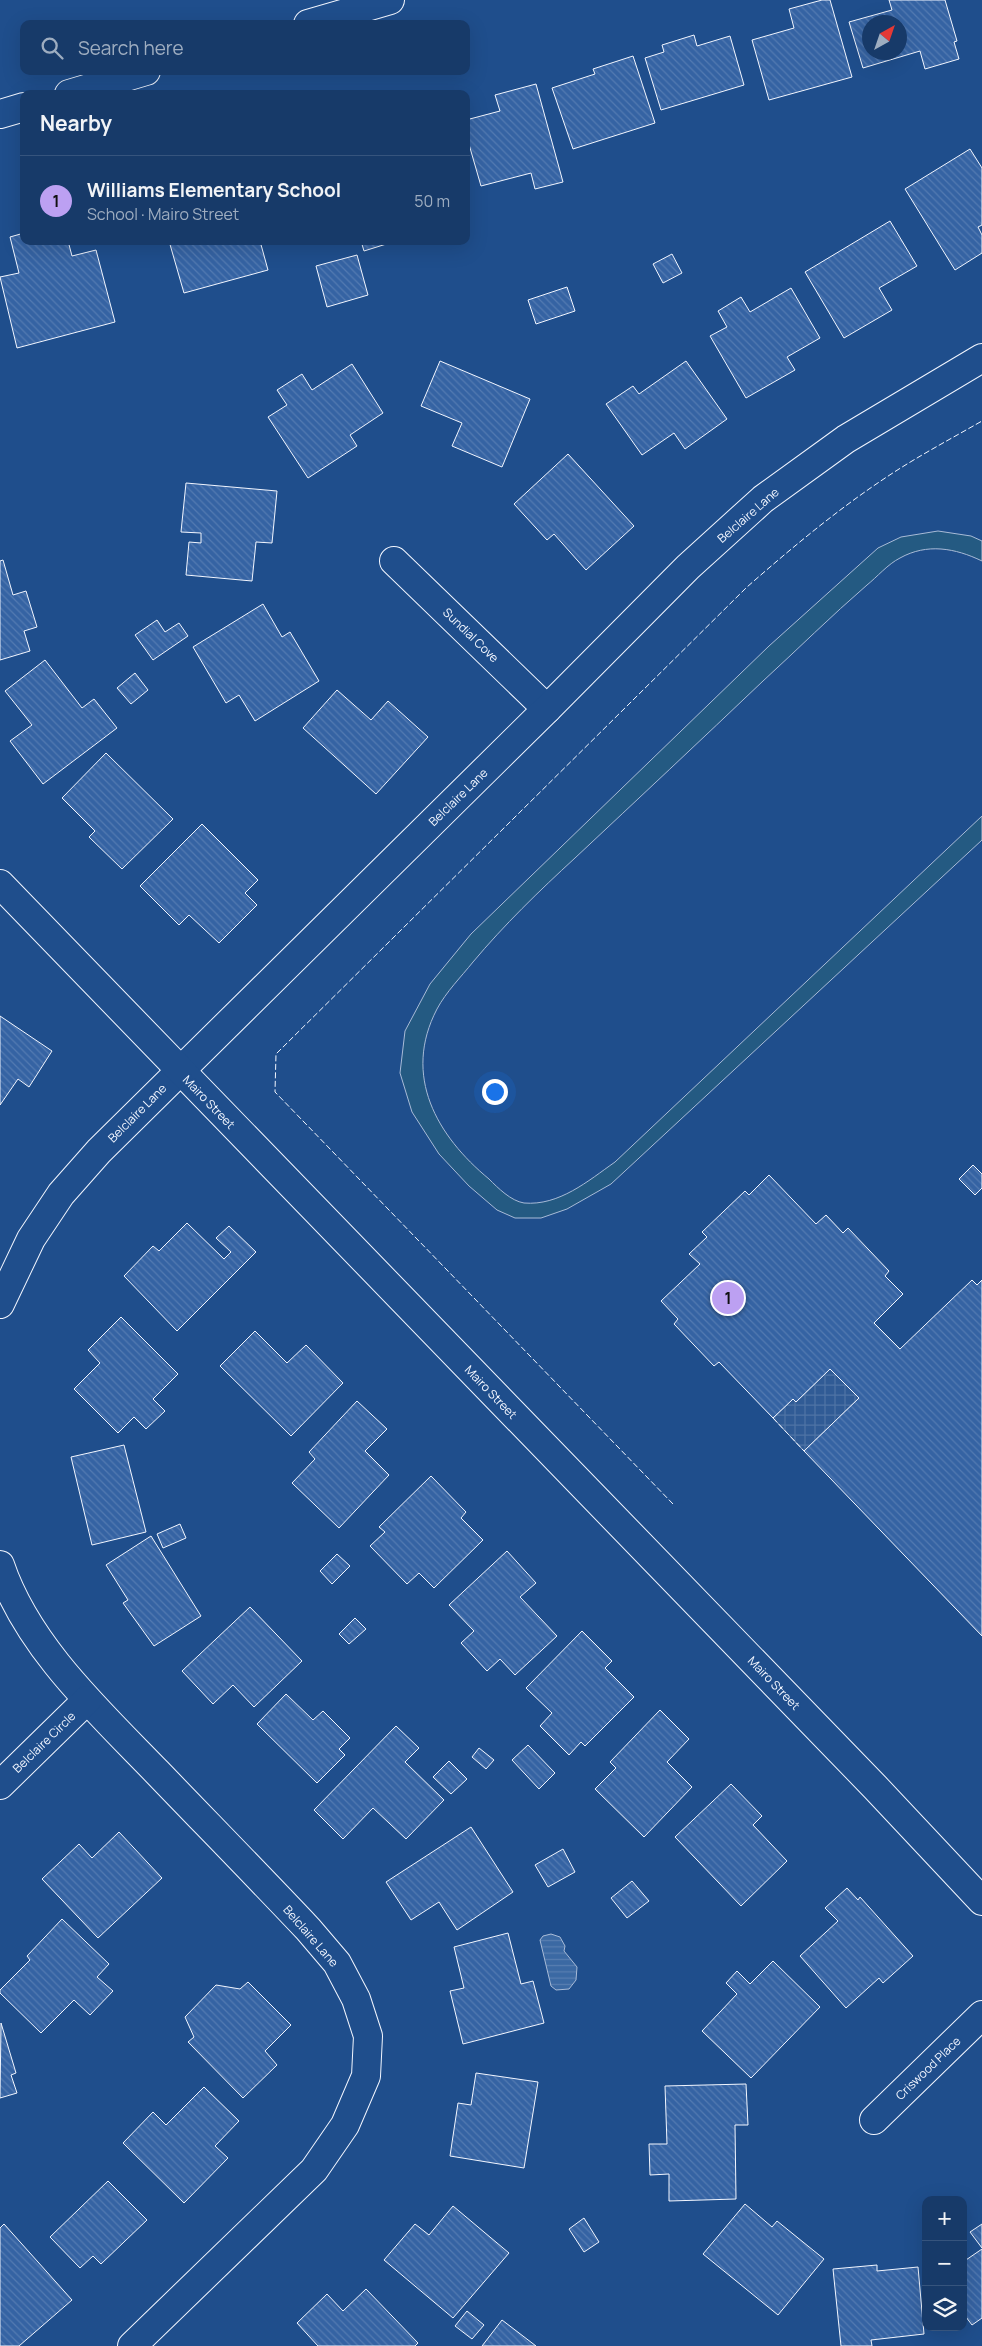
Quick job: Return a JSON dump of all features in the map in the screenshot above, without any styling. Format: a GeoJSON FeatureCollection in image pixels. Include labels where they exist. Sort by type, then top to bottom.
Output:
{"type":"FeatureCollection","features":[{"type":"Feature","properties":{"kind":"street"},"geometry":{"type":"LineString","coordinates":[[322,20],[390,0]]}},
{"type":"Feature","properties":{"kind":"street"},"geometry":{"type":"LineString","coordinates":[[82,90],[132,75]]}},
{"type":"Feature","properties":{"kind":"street"},"geometry":{"type":"LineString","coordinates":[[0,114],[20,108]]}},
{"type":"Feature","properties":{"kind":"street","name":"Belclaire Lane"},"geometry":{"type":"LineString","coordinates":[[0,1304],[32,1239],[61,1194],[99,1151],[547,709],[688,567],[763,499],[846,439],[982,358]]}},
{"type":"Feature","properties":{"kind":"street","name":"Sundial Cove"},"geometry":{"type":"LineString","coordinates":[[394,561],[547,709]]}},
{"type":"Feature","properties":{"kind":"street","name":"Mairo Street"},"geometry":{"type":"LineString","coordinates":[[0,884],[179,1071],[875,1787],[982,1901]]}},
{"type":"Feature","properties":{"kind":"street","name":"Belclaire Lane"},"geometry":{"type":"LineString","coordinates":[[0,1565],[5,1580],[28,1625],[87,1700],[301,1922],[337,1964],[356,1999],[368,2036],[366,2076],[345,2125],[314,2170],[132,2346]]}},
{"type":"Feature","properties":{"kind":"street","name":"Belclaire Circle"},"geometry":{"type":"LineString","coordinates":[[0,1785],[87,1700]]}},
{"type":"Feature","properties":{"kind":"street","name":"Criswood Place"},"geometry":{"type":"LineString","coordinates":[[874,2120],[982,2015]]}},
{"type":"Feature","properties":{"kind":"shaded area"},"geometry":{"type":"Polygon","coordinates":[[[938,531],[971,536],[982,541],[982,561],[951,550],[931,549],[910,553],[891,564],[548,883],[522,908],[459,979],[437,1009],[427,1034],[423,1058],[424,1081],[430,1103],[440,1124],[470,1162],[514,1200],[524,1203],[537,1203],[549,1201],[572,1191],[615,1162],[982,816],[982,840],[611,1184],[567,1209],[541,1218],[515,1218],[497,1210],[469,1186],[439,1154],[412,1112],[400,1073],[405,1031],[430,984],[471,934],[769,646],[878,548],[901,537],[938,531]]]}},
{"type":"Feature","properties":{"kind":"shaded area"},"geometry":{"type":"Polygon","coordinates":[[[830,1369],[859,1398],[804,1451],[773,1418],[793,1399],[796,1402],[830,1369]]]}},
{"type":"Feature","properties":{"kind":"shaded area"},"geometry":{"type":"Polygon","coordinates":[[[551,1934],[560,1937],[565,1946],[564,1951],[577,1967],[576,1980],[569,1989],[556,1990],[551,1986],[540,1940],[543,1936],[551,1934]]]}},
{"type":"Feature","properties":{"kind":"building"},"geometry":{"type":"Polygon","coordinates":[[[822,0],[830,0],[852,77],[769,100],[752,40],[794,28],[789,9],[822,0]]]}},
{"type":"Feature","properties":{"kind":"building"},"geometry":{"type":"Polygon","coordinates":[[[889,0],[945,0],[957,41],[954,42],[959,59],[925,69],[920,51],[907,55],[907,15],[874,15],[892,10],[889,0]]]}},
{"type":"Feature","properties":{"kind":"building"},"geometry":{"type":"Polygon","coordinates":[[[862,18],[862,60],[890,60],[863,68],[849,22],[862,18]]]}},
{"type":"Feature","properties":{"kind":"building"},"geometry":{"type":"Polygon","coordinates":[[[694,35],[697,46],[730,36],[744,85],[661,110],[645,58],[664,52],[662,45],[694,35]]]}},
{"type":"Feature","properties":{"kind":"building"},"geometry":{"type":"Polygon","coordinates":[[[633,56],[655,123],[573,149],[552,88],[595,74],[593,69],[633,56]]]}},
{"type":"Feature","properties":{"kind":"building"},"geometry":{"type":"Polygon","coordinates":[[[536,84],[563,182],[535,189],[531,173],[481,186],[470,148],[470,119],[500,111],[495,95],[536,84]]]}},
{"type":"Feature","properties":{"kind":"building"},"geometry":{"type":"Polygon","coordinates":[[[970,149],[982,168],[982,225],[978,227],[982,235],[982,253],[955,270],[905,189],[970,149]]]}},
{"type":"Feature","properties":{"kind":"building"},"geometry":{"type":"Polygon","coordinates":[[[890,221],[917,266],[879,288],[892,310],[844,338],[805,272],[890,221]]]}},
{"type":"Feature","properties":{"kind":"building"},"geometry":{"type":"Polygon","coordinates":[[[20,234],[20,245],[69,245],[72,256],[96,250],[115,322],[17,348],[0,277],[19,273],[10,237],[20,234]]]}},
{"type":"Feature","properties":{"kind":"building"},"geometry":{"type":"Polygon","coordinates":[[[170,245],[261,245],[268,270],[184,293],[170,245]]]}},
{"type":"Feature","properties":{"kind":"building"},"geometry":{"type":"Polygon","coordinates":[[[362,245],[383,245],[364,251],[362,245]]]}},
{"type":"Feature","properties":{"kind":"building"},"geometry":{"type":"Polygon","coordinates":[[[672,254],[682,273],[663,283],[653,264],[672,254]]]}},
{"type":"Feature","properties":{"kind":"building"},"geometry":{"type":"Polygon","coordinates":[[[357,255],[368,295],[327,307],[316,266],[357,255]]]}},
{"type":"Feature","properties":{"kind":"building"},"geometry":{"type":"Polygon","coordinates":[[[567,287],[575,311],[536,324],[528,300],[567,287]]]}},
{"type":"Feature","properties":{"kind":"building"},"geometry":{"type":"Polygon","coordinates":[[[791,288],[820,338],[787,357],[795,370],[746,398],[710,336],[727,327],[718,311],[741,297],[750,312],[791,288]]]}},
{"type":"Feature","properties":{"kind":"building"},"geometry":{"type":"Polygon","coordinates":[[[440,361],[530,399],[502,467],[452,446],[462,423],[421,406],[440,361]]]}},
{"type":"Feature","properties":{"kind":"building"},"geometry":{"type":"Polygon","coordinates":[[[686,361],[727,419],[685,449],[674,433],[642,455],[606,404],[633,386],[639,394],[686,361]]]}},
{"type":"Feature","properties":{"kind":"building"},"geometry":{"type":"Polygon","coordinates":[[[352,364],[383,413],[350,435],[357,446],[308,478],[268,417],[287,405],[277,390],[302,374],[312,390],[352,364]]]}},
{"type":"Feature","properties":{"kind":"building"},"geometry":{"type":"Polygon","coordinates":[[[568,454],[634,526],[586,570],[554,534],[547,540],[514,504],[568,454]]]}},
{"type":"Feature","properties":{"kind":"building"},"geometry":{"type":"Polygon","coordinates":[[[186,483],[277,491],[272,543],[256,542],[252,581],[186,575],[189,542],[201,543],[201,533],[181,532],[186,483]]]}},
{"type":"Feature","properties":{"kind":"building"},"geometry":{"type":"Polygon","coordinates":[[[3,560],[13,595],[26,591],[37,627],[24,631],[30,651],[0,660],[0,561],[3,560]]]}},
{"type":"Feature","properties":{"kind":"building"},"geometry":{"type":"Polygon","coordinates":[[[263,604],[282,637],[290,632],[319,681],[255,721],[239,695],[226,703],[193,647],[263,604]]]}},
{"type":"Feature","properties":{"kind":"building"},"geometry":{"type":"Polygon","coordinates":[[[157,620],[165,632],[179,623],[188,636],[153,660],[135,635],[157,620]]]}},
{"type":"Feature","properties":{"kind":"building"},"geometry":{"type":"Polygon","coordinates":[[[45,660],[82,708],[94,699],[117,728],[43,784],[10,741],[32,725],[5,691],[45,660]]]}},
{"type":"Feature","properties":{"kind":"building"},"geometry":{"type":"Polygon","coordinates":[[[135,673],[148,690],[131,704],[117,688],[135,673]]]}},
{"type":"Feature","properties":{"kind":"building"},"geometry":{"type":"Polygon","coordinates":[[[337,690],[371,720],[388,701],[428,737],[376,794],[303,728],[337,690]]]}},
{"type":"Feature","properties":{"kind":"building"},"geometry":{"type":"Polygon","coordinates":[[[106,753],[173,819],[122,869],[89,837],[95,831],[62,798],[106,753]]]}},
{"type":"Feature","properties":{"kind":"building"},"geometry":{"type":"Polygon","coordinates":[[[202,824],[258,880],[245,893],[257,905],[219,943],[189,915],[179,925],[140,886],[202,824]]]}},
{"type":"Feature","properties":{"kind":"building"},"geometry":{"type":"Polygon","coordinates":[[[0,1016],[52,1051],[29,1087],[18,1079],[0,1105],[0,1016]]]}},
{"type":"Feature","properties":{"kind":"building"},"geometry":{"type":"Polygon","coordinates":[[[973,1165],[982,1174],[982,1188],[975,1195],[959,1179],[973,1165]]]}},
{"type":"Feature","properties":{"kind":"building"},"geometry":{"type":"Polygon","coordinates":[[[769,1175],[816,1224],[826,1215],[843,1233],[848,1228],[889,1271],[885,1276],[903,1294],[874,1323],[900,1349],[972,1280],[977,1285],[982,1280],[982,1636],[804,1451],[859,1398],[830,1369],[796,1402],[793,1399],[773,1418],[719,1362],[714,1366],[674,1324],[678,1319],[661,1301],[700,1264],[689,1254],[707,1237],[702,1232],[745,1191],[749,1195],[769,1175]]]}},
{"type":"Feature","properties":{"kind":"building"},"geometry":{"type":"Polygon","coordinates":[[[187,1223],[224,1259],[231,1252],[216,1238],[229,1226],[256,1252],[177,1331],[124,1276],[153,1246],[159,1251],[187,1223]]]}},
{"type":"Feature","properties":{"kind":"building"},"geometry":{"type":"Polygon","coordinates":[[[121,1317],[178,1374],[153,1399],[165,1411],[146,1429],[134,1417],[118,1433],[74,1389],[100,1363],[88,1350],[121,1317]]]}},
{"type":"Feature","properties":{"kind":"building"},"geometry":{"type":"Polygon","coordinates":[[[255,1331],[287,1363],[306,1345],[343,1383],[291,1436],[220,1366],[255,1331]]]}},
{"type":"Feature","properties":{"kind":"building"},"geometry":{"type":"Polygon","coordinates":[[[357,1401],[387,1429],[365,1451],[389,1475],[339,1528],[292,1483],[315,1459],[309,1452],[357,1401]]]}},
{"type":"Feature","properties":{"kind":"building"},"geometry":{"type":"Polygon","coordinates":[[[124,1445],[146,1532],[92,1545],[71,1457],[124,1445]]]}},
{"type":"Feature","properties":{"kind":"building"},"geometry":{"type":"Polygon","coordinates":[[[431,1476],[466,1512],[461,1518],[483,1540],[434,1588],[419,1573],[407,1584],[370,1546],[385,1532],[379,1527],[431,1476]]]}},
{"type":"Feature","properties":{"kind":"building"},"geometry":{"type":"Polygon","coordinates":[[[180,1524],[186,1538],[163,1548],[157,1534],[180,1524]]]}},
{"type":"Feature","properties":{"kind":"building"},"geometry":{"type":"Polygon","coordinates":[[[151,1536],[201,1616],[154,1646],[123,1603],[128,1600],[106,1565],[151,1536]]]}},
{"type":"Feature","properties":{"kind":"building"},"geometry":{"type":"Polygon","coordinates":[[[507,1551],[536,1583],[520,1597],[557,1636],[515,1675],[500,1659],[487,1671],[461,1643],[474,1631],[449,1605],[507,1551]]]}},
{"type":"Feature","properties":{"kind":"building"},"geometry":{"type":"Polygon","coordinates":[[[337,1554],[350,1566],[332,1584],[320,1571],[337,1554]]]}},
{"type":"Feature","properties":{"kind":"building"},"geometry":{"type":"Polygon","coordinates":[[[250,1607],[302,1661],[254,1707],[233,1685],[213,1704],[182,1671],[250,1607]]]}},
{"type":"Feature","properties":{"kind":"building"},"geometry":{"type":"Polygon","coordinates":[[[355,1618],[366,1629],[349,1644],[339,1634],[355,1618]]]}},
{"type":"Feature","properties":{"kind":"building"},"geometry":{"type":"Polygon","coordinates":[[[582,1631],[612,1661],[605,1668],[634,1697],[585,1746],[581,1742],[569,1755],[540,1726],[552,1713],[526,1688],[582,1631]]]}},
{"type":"Feature","properties":{"kind":"building"},"geometry":{"type":"Polygon","coordinates":[[[286,1694],[313,1720],[323,1711],[350,1738],[339,1749],[345,1755],[317,1783],[257,1724],[286,1694]]]}},
{"type":"Feature","properties":{"kind":"building"},"geometry":{"type":"Polygon","coordinates":[[[660,1710],[689,1739],[667,1762],[692,1787],[644,1837],[595,1789],[616,1768],[610,1762],[660,1710]]]}},
{"type":"Feature","properties":{"kind":"building"},"geometry":{"type":"Polygon","coordinates":[[[396,1726],[419,1748],[405,1762],[444,1800],[406,1839],[373,1808],[343,1839],[314,1810],[396,1726]]]}},
{"type":"Feature","properties":{"kind":"building"},"geometry":{"type":"Polygon","coordinates":[[[528,1745],[555,1773],[539,1789],[512,1760],[528,1745]]]}},
{"type":"Feature","properties":{"kind":"building"},"geometry":{"type":"Polygon","coordinates":[[[479,1748],[494,1760],[486,1769],[472,1757],[479,1748]]]}},
{"type":"Feature","properties":{"kind":"building"},"geometry":{"type":"Polygon","coordinates":[[[449,1761],[467,1779],[451,1794],[433,1777],[449,1761]]]}},
{"type":"Feature","properties":{"kind":"building"},"geometry":{"type":"Polygon","coordinates":[[[731,1784],[762,1816],[753,1825],[787,1861],[741,1906],[675,1837],[731,1784]]]}},
{"type":"Feature","properties":{"kind":"building"},"geometry":{"type":"Polygon","coordinates":[[[471,1827],[513,1892],[457,1930],[439,1902],[411,1920],[386,1882],[471,1827]]]}},
{"type":"Feature","properties":{"kind":"building"},"geometry":{"type":"Polygon","coordinates":[[[119,1832],[162,1878],[98,1938],[42,1879],[79,1844],[92,1858],[119,1832]]]}},
{"type":"Feature","properties":{"kind":"building"},"geometry":{"type":"Polygon","coordinates":[[[563,1849],[575,1872],[548,1887],[535,1865],[563,1849]]]}},
{"type":"Feature","properties":{"kind":"building"},"geometry":{"type":"Polygon","coordinates":[[[632,1881],[649,1901],[627,1918],[611,1898],[632,1881]]]}},
{"type":"Feature","properties":{"kind":"building"},"geometry":{"type":"Polygon","coordinates":[[[847,1888],[858,1900],[860,1897],[913,1956],[883,1983],[879,1978],[846,2008],[800,1956],[838,1921],[825,1908],[847,1888]]]}},
{"type":"Feature","properties":{"kind":"building"},"geometry":{"type":"Polygon","coordinates":[[[62,1919],[109,1964],[97,1977],[113,1991],[90,2015],[74,2000],[41,2033],[0,1993],[0,1990],[30,1960],[27,1956],[62,1919]]]}},
{"type":"Feature","properties":{"kind":"building"},"geometry":{"type":"Polygon","coordinates":[[[508,1933],[521,1984],[533,1981],[544,2023],[463,2044],[450,1991],[464,1988],[454,1947],[508,1933]]]}},
{"type":"Feature","properties":{"kind":"building"},"geometry":{"type":"Polygon","coordinates":[[[773,1961],[820,2007],[751,2078],[702,2031],[737,1994],[726,1983],[737,1971],[750,1984],[773,1961]]]}},
{"type":"Feature","properties":{"kind":"building"},"geometry":{"type":"Polygon","coordinates":[[[248,1982],[291,2025],[265,2051],[277,2065],[243,2098],[188,2042],[194,2037],[185,2017],[216,1985],[240,1989],[248,1982]]]}},
{"type":"Feature","properties":{"kind":"building"},"geometry":{"type":"Polygon","coordinates":[[[1,2023],[16,2073],[11,2075],[17,2093],[0,2098],[1,2023]]]}},
{"type":"Feature","properties":{"kind":"building"},"geometry":{"type":"Polygon","coordinates":[[[476,2073],[538,2082],[524,2168],[450,2156],[458,2103],[471,2105],[476,2073]]]}},
{"type":"Feature","properties":{"kind":"building"},"geometry":{"type":"Polygon","coordinates":[[[746,2084],[748,2125],[735,2125],[736,2199],[669,2201],[669,2174],[650,2175],[649,2144],[667,2144],[665,2086],[746,2084]]]}},
{"type":"Feature","properties":{"kind":"building"},"geometry":{"type":"Polygon","coordinates":[[[204,2087],[239,2121],[215,2146],[228,2158],[184,2203],[123,2143],[153,2112],[166,2125],[204,2087]]]}},
{"type":"Feature","properties":{"kind":"building"},"geometry":{"type":"Polygon","coordinates":[[[108,2181],[147,2220],[101,2264],[93,2256],[80,2268],[50,2237],[108,2181]]]}},
{"type":"Feature","properties":{"kind":"building"},"geometry":{"type":"Polygon","coordinates":[[[745,2204],[772,2227],[777,2221],[824,2259],[778,2315],[703,2254],[745,2204]]]}},
{"type":"Feature","properties":{"kind":"building"},"geometry":{"type":"Polygon","coordinates":[[[453,2206],[509,2253],[453,2318],[384,2260],[415,2224],[429,2235],[453,2206]]]}},
{"type":"Feature","properties":{"kind":"building"},"geometry":{"type":"Polygon","coordinates":[[[584,2218],[599,2242],[584,2252],[569,2229],[584,2218]]]}},
{"type":"Feature","properties":{"kind":"building"},"geometry":{"type":"Polygon","coordinates":[[[4,2224],[72,2300],[19,2346],[0,2346],[0,2228],[4,2224]]]}},
{"type":"Feature","properties":{"kind":"building"},"geometry":{"type":"Polygon","coordinates":[[[982,2224],[982,2248],[970,2232],[982,2224]]]}},
{"type":"Feature","properties":{"kind":"building"},"geometry":{"type":"Polygon","coordinates":[[[982,2249],[982,2318],[972,2325],[967,2318],[967,2259],[982,2249]]]}},
{"type":"Feature","properties":{"kind":"building"},"geometry":{"type":"Polygon","coordinates":[[[877,2265],[877,2271],[918,2267],[922,2331],[924,2334],[871,2340],[872,2346],[841,2346],[833,2269],[877,2265]]]}},
{"type":"Feature","properties":{"kind":"building"},"geometry":{"type":"Polygon","coordinates":[[[366,2289],[418,2343],[415,2346],[318,2346],[297,2323],[327,2294],[343,2311],[366,2289]]]}},
{"type":"Feature","properties":{"kind":"building"},"geometry":{"type":"Polygon","coordinates":[[[467,2311],[484,2325],[472,2339],[455,2326],[467,2311]]]}},
{"type":"Feature","properties":{"kind":"building"},"geometry":{"type":"Polygon","coordinates":[[[502,2320],[536,2346],[482,2346],[502,2320]]]}},
{"type":"Feature","properties":{"kind":"fence"},"geometry":{"type":"LineString","coordinates":[[673,1504],[275,1092],[276,1054],[747,587],[802,540],[859,496],[909,463],[982,421]]}},
{"type":"Feature","properties":{"kind":"fence"},"geometry":{"type":"LineString","coordinates":[[773,1418],[804,1451]]}},
{"type":"Feature","properties":{"kind":"place","name":"Williams Elementary School"},"geometry":{"type":"Point","coordinates":[728,1298]}}]}
